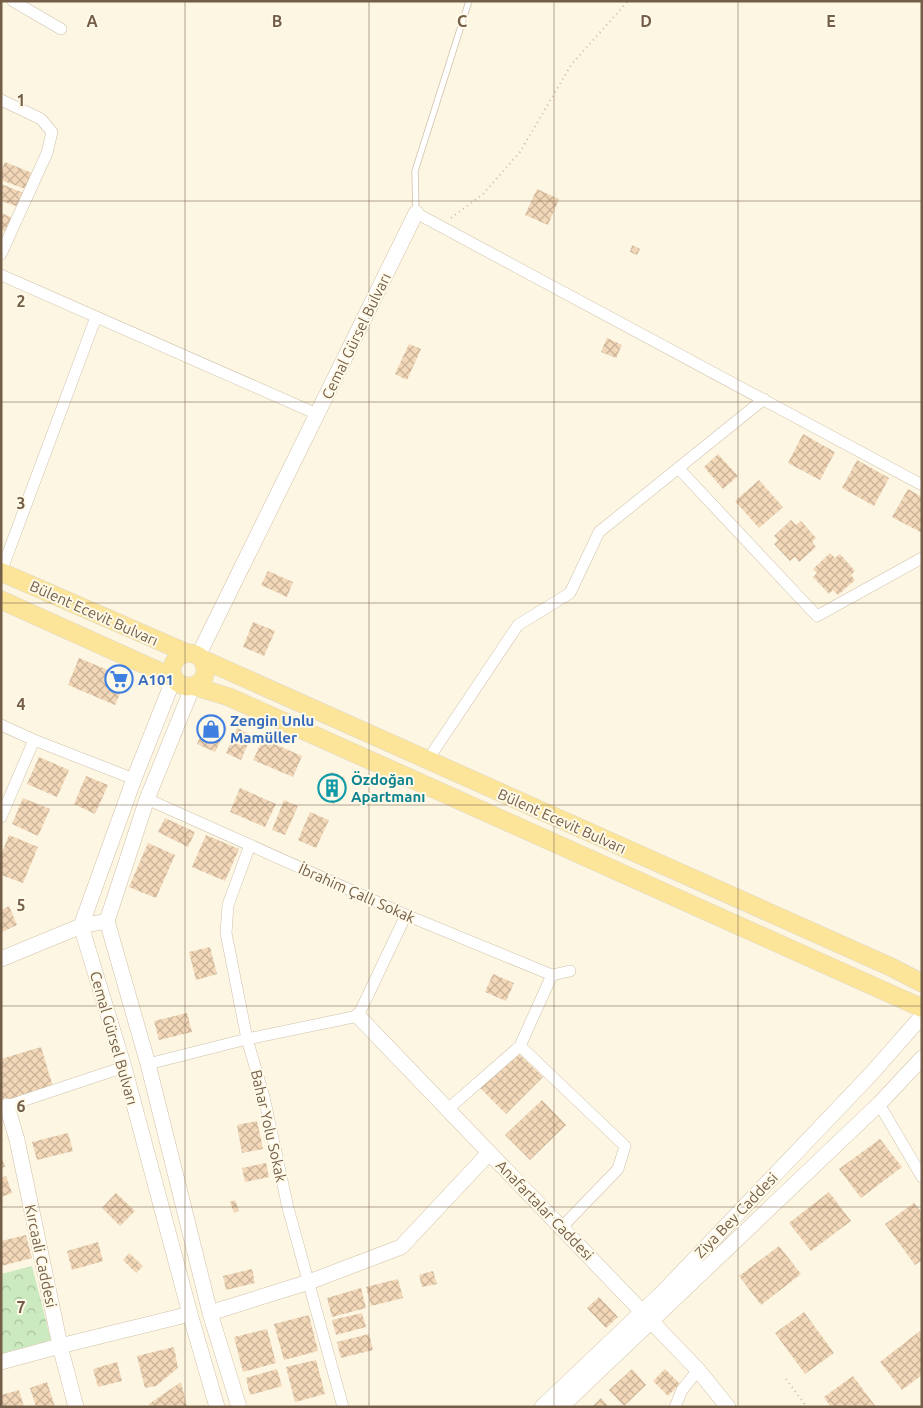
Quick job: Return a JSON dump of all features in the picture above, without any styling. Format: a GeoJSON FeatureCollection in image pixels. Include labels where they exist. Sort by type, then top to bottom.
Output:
{"type":"FeatureCollection","features":[{"type":"Feature","properties":{"kind":"main road","name":"Bülent Ecevit Bulvarı"},"geometry":{"type":"LineString","coordinates":[[1,572],[196,656],[882,963],[922,983]]}},
{"type":"Feature","properties":{"kind":"main road","name":"Bülent Ecevit Bulvarı"},"geometry":{"type":"LineString","coordinates":[[2,601],[174,678]]}},
{"type":"Feature","properties":{"kind":"main road"},"geometry":{"type":"LineString","coordinates":[[193,686],[198,684],[205,675],[206,670],[196,656],[182,654],[172,667],[174,678],[182,685],[193,686],[229,697],[922,1008]]}},
{"type":"Feature","properties":{"kind":"street"},"geometry":{"type":"LineString","coordinates":[[14,1],[62,29]]}},
{"type":"Feature","properties":{"kind":"street"},"geometry":{"type":"LineString","coordinates":[[1,100],[41,118],[52,132],[47,153],[1,254]]}},
{"type":"Feature","properties":{"kind":"street"},"geometry":{"type":"LineString","coordinates":[[416,213],[764,399],[922,486]]}},
{"type":"Feature","properties":{"kind":"street","name":"Cemal Gürsel Bulvarı"},"geometry":{"type":"LineString","coordinates":[[196,656],[416,213]]}},
{"type":"Feature","properties":{"kind":"street"},"geometry":{"type":"LineString","coordinates":[[1,275],[317,414]]}},
{"type":"Feature","properties":{"kind":"street"},"geometry":{"type":"LineString","coordinates":[[1,572],[96,317]]}},
{"type":"Feature","properties":{"kind":"street"},"geometry":{"type":"LineString","coordinates":[[427,761],[518,625],[570,593],[599,532],[764,399]]}},
{"type":"Feature","properties":{"kind":"street"},"geometry":{"type":"LineString","coordinates":[[679,469],[817,616],[922,558]]}},
{"type":"Feature","properties":{"kind":"street"},"geometry":{"type":"LineString","coordinates":[[81,926],[134,779],[174,678]]}},
{"type":"Feature","properties":{"kind":"street"},"geometry":{"type":"LineString","coordinates":[[1,959],[81,926],[107,922],[148,799],[193,686]]}},
{"type":"Feature","properties":{"kind":"street"},"geometry":{"type":"LineString","coordinates":[[1,725],[134,779]]}},
{"type":"Feature","properties":{"kind":"street"},"geometry":{"type":"LineString","coordinates":[[1,817],[34,740]]}},
{"type":"Feature","properties":{"kind":"street","name":"İbrahim Çallı Sokak"},"geometry":{"type":"LineString","coordinates":[[148,799],[406,915],[552,976]]}},
{"type":"Feature","properties":{"kind":"street","name":"Bahar Yolu Sokak"},"geometry":{"type":"LineString","coordinates":[[250,845],[228,905],[226,932],[248,1039],[264,1097],[288,1208],[343,1407]]}},
{"type":"Feature","properties":{"kind":"street"},"geometry":{"type":"LineString","coordinates":[[148,1064],[248,1039],[358,1016],[406,915]]}},
{"type":"Feature","properties":{"kind":"street","name":"Cemal Gürsel Bulvarı"},"geometry":{"type":"LineString","coordinates":[[107,922],[148,1064],[210,1313],[238,1407]]}},
{"type":"Feature","properties":{"kind":"street","name":"Cemal Gürsel Bulvarı"},"geometry":{"type":"LineString","coordinates":[[81,926],[124,1068],[217,1407]]}},
{"type":"Feature","properties":{"kind":"street"},"geometry":{"type":"LineString","coordinates":[[448,1109],[520,1046],[552,976],[570,971]]}},
{"type":"Feature","properties":{"kind":"street","name":"Anafartalar Caddesi"},"geometry":{"type":"LineString","coordinates":[[358,1016],[698,1370],[726,1406]]}},
{"type":"Feature","properties":{"kind":"street","name":"Ziya Bey Caddesi"},"geometry":{"type":"LineString","coordinates":[[561,1407],[647,1316],[664,1291],[843,1103],[922,1016]]}},
{"type":"Feature","properties":{"kind":"street"},"geometry":{"type":"LineString","coordinates":[[520,1046],[625,1146],[618,1169],[562,1227]]}},
{"type":"Feature","properties":{"kind":"street","name":"Ziya Bey Caddesi"},"geometry":{"type":"LineString","coordinates":[[542,1407],[728,1249],[879,1104],[922,1058]]}},
{"type":"Feature","properties":{"kind":"street"},"geometry":{"type":"LineString","coordinates":[[4,1107],[124,1068]]}},
{"type":"Feature","properties":{"kind":"street"},"geometry":{"type":"LineString","coordinates":[[879,1104],[922,1177]]}},
{"type":"Feature","properties":{"kind":"street","name":"Kırcaali Caddesi"},"geometry":{"type":"LineString","coordinates":[[4,1107],[17,1140],[60,1346],[76,1407]]}},
{"type":"Feature","properties":{"kind":"street"},"geometry":{"type":"LineString","coordinates":[[210,1313],[308,1282],[401,1247],[489,1153]]}},
{"type":"Feature","properties":{"kind":"street"},"geometry":{"type":"LineString","coordinates":[[1,1362],[190,1314]]}},
{"type":"Feature","properties":{"kind":"street"},"geometry":{"type":"LineString","coordinates":[[675,1407],[682,1390],[698,1370]]}},
{"type":"Feature","properties":{"kind":"lane","name":"Cemal Gürsel Bulvarı"},"geometry":{"type":"LineString","coordinates":[[416,213],[415,171],[469,1]]}},
{"type":"Feature","properties":{"kind":"path"},"geometry":{"type":"LineString","coordinates":[[441,226],[483,194],[520,152],[570,65],[628,1]]}},
{"type":"Feature","properties":{"kind":"path"},"geometry":{"type":"LineString","coordinates":[[786,1379],[807,1407]]}},
{"type":"Feature","properties":{"kind":"green space"},"geometry":{"type":"Polygon","coordinates":[[[32,1266],[51,1340],[1,1354],[1,1274],[32,1266]]]}},
{"type":"Feature","properties":{"kind":"building"},"geometry":{"type":"Polygon","coordinates":[[[5,162],[32,173],[25,189],[1,180],[1,172],[5,162]]]}},
{"type":"Feature","properties":{"kind":"building"},"geometry":{"type":"Polygon","coordinates":[[[1,184],[24,193],[19,207],[1,201],[1,184]]]}},
{"type":"Feature","properties":{"kind":"building"},"geometry":{"type":"Polygon","coordinates":[[[537,189],[559,199],[548,225],[525,215],[537,189]]]}},
{"type":"Feature","properties":{"kind":"building"},"geometry":{"type":"Polygon","coordinates":[[[1,213],[13,218],[6,232],[1,230],[1,213]]]}},
{"type":"Feature","properties":{"kind":"building"},"geometry":{"type":"Polygon","coordinates":[[[632,245],[640,249],[637,255],[630,252],[632,245]]]}},
{"type":"Feature","properties":{"kind":"building"},"geometry":{"type":"Polygon","coordinates":[[[607,338],[622,345],[616,358],[601,352],[607,338]]]}},
{"type":"Feature","properties":{"kind":"building"},"geometry":{"type":"Polygon","coordinates":[[[409,344],[421,349],[407,380],[395,374],[409,344]]]}},
{"type":"Feature","properties":{"kind":"building"},"geometry":{"type":"Polygon","coordinates":[[[803,434],[835,452],[820,480],[788,463],[803,434]]]}},
{"type":"Feature","properties":{"kind":"building"},"geometry":{"type":"Polygon","coordinates":[[[718,454],[738,476],[723,489],[704,467],[718,454]]]}},
{"type":"Feature","properties":{"kind":"building"},"geometry":{"type":"Polygon","coordinates":[[[857,460],[889,478],[874,506],[842,488],[857,460]]]}},
{"type":"Feature","properties":{"kind":"building"},"geometry":{"type":"Polygon","coordinates":[[[759,480],[783,507],[759,528],[735,501],[759,480]]]}},
{"type":"Feature","properties":{"kind":"building"},"geometry":{"type":"Polygon","coordinates":[[[908,489],[922,497],[922,533],[892,517],[908,489]]]}},
{"type":"Feature","properties":{"kind":"building"},"geometry":{"type":"Polygon","coordinates":[[[791,520],[796,525],[801,521],[816,538],[812,542],[816,547],[799,562],[795,557],[790,561],[774,544],[778,540],[774,536],[791,520]]]}},
{"type":"Feature","properties":{"kind":"building"},"geometry":{"type":"Polygon","coordinates":[[[830,553],[835,558],[840,554],[855,571],[851,575],[855,580],[838,595],[833,590],[829,594],[813,577],[817,573],[813,569],[830,553]]]}},
{"type":"Feature","properties":{"kind":"building"},"geometry":{"type":"Polygon","coordinates":[[[268,571],[293,582],[287,597],[261,585],[268,571]]]}},
{"type":"Feature","properties":{"kind":"building"},"geometry":{"type":"Polygon","coordinates":[[[253,622],[275,631],[264,656],[243,647],[253,622]]]}},
{"type":"Feature","properties":{"kind":"building"},"geometry":{"type":"Polygon","coordinates":[[[79,658],[127,678],[115,705],[68,685],[79,658]]]}},
{"type":"Feature","properties":{"kind":"building"},"geometry":{"type":"Polygon","coordinates":[[[215,723],[227,728],[215,752],[197,744],[204,728],[215,723]]]}},
{"type":"Feature","properties":{"kind":"building"},"geometry":{"type":"Polygon","coordinates":[[[237,728],[252,735],[241,760],[226,753],[237,728]]]}},
{"type":"Feature","properties":{"kind":"building"},"geometry":{"type":"Polygon","coordinates":[[[263,739],[302,756],[293,777],[253,760],[263,739]]]}},
{"type":"Feature","properties":{"kind":"building"},"geometry":{"type":"Polygon","coordinates":[[[39,757],[69,770],[57,797],[27,784],[39,757]]]}},
{"type":"Feature","properties":{"kind":"building","name":"Özdoğan Apartmanı"},"geometry":{"type":"Polygon","coordinates":[[[331,772],[345,778],[334,804],[320,798],[331,772]]]}},
{"type":"Feature","properties":{"kind":"building"},"geometry":{"type":"Polygon","coordinates":[[[86,776],[108,785],[95,814],[74,804],[86,776]]]}},
{"type":"Feature","properties":{"kind":"building"},"geometry":{"type":"Polygon","coordinates":[[[240,788],[276,804],[265,827],[230,812],[240,788]]]}},
{"type":"Feature","properties":{"kind":"building"},"geometry":{"type":"Polygon","coordinates":[[[23,798],[50,809],[38,836],[12,824],[23,798]]]}},
{"type":"Feature","properties":{"kind":"building"},"geometry":{"type":"Polygon","coordinates":[[[284,800],[298,806],[285,835],[272,830],[284,800]]]}},
{"type":"Feature","properties":{"kind":"building"},"geometry":{"type":"Polygon","coordinates":[[[310,812],[329,820],[316,848],[298,840],[310,812]]]}},
{"type":"Feature","properties":{"kind":"building"},"geometry":{"type":"Polygon","coordinates":[[[165,818],[195,832],[188,847],[158,832],[165,818]]]}},
{"type":"Feature","properties":{"kind":"building"},"geometry":{"type":"Polygon","coordinates":[[[9,835],[38,847],[23,883],[1,875],[1,855],[9,835]]]}},
{"type":"Feature","properties":{"kind":"building"},"geometry":{"type":"Polygon","coordinates":[[[206,835],[239,849],[225,881],[192,867],[206,835]]]}},
{"type":"Feature","properties":{"kind":"building"},"geometry":{"type":"Polygon","coordinates":[[[148,843],[175,855],[156,898],[129,887],[148,843]]]}},
{"type":"Feature","properties":{"kind":"building"},"geometry":{"type":"Polygon","coordinates":[[[9,906],[17,925],[2,932],[1,910],[9,906]]]}},
{"type":"Feature","properties":{"kind":"building"},"geometry":{"type":"Polygon","coordinates":[[[210,947],[217,974],[196,980],[189,952],[210,947]]]}},
{"type":"Feature","properties":{"kind":"building"},"geometry":{"type":"Polygon","coordinates":[[[493,974],[514,983],[506,1001],[485,992],[493,974]]]}},
{"type":"Feature","properties":{"kind":"building"},"geometry":{"type":"Polygon","coordinates":[[[187,1013],[192,1032],[159,1040],[154,1021],[187,1013]]]}},
{"type":"Feature","properties":{"kind":"building"},"geometry":{"type":"Polygon","coordinates":[[[41,1047],[53,1087],[2,1102],[1,1059],[41,1047]]]}},
{"type":"Feature","properties":{"kind":"building"},"geometry":{"type":"Polygon","coordinates":[[[516,1051],[543,1077],[506,1114],[480,1088],[516,1051]]]}},
{"type":"Feature","properties":{"kind":"building"},"geometry":{"type":"Polygon","coordinates":[[[542,1100],[566,1125],[530,1160],[505,1135],[542,1100]]]}},
{"type":"Feature","properties":{"kind":"building"},"geometry":{"type":"Polygon","coordinates":[[[257,1121],[263,1149],[242,1153],[237,1125],[257,1121]]]}},
{"type":"Feature","properties":{"kind":"building"},"geometry":{"type":"Polygon","coordinates":[[[68,1133],[73,1151],[37,1160],[32,1142],[68,1133]]]}},
{"type":"Feature","properties":{"kind":"building"},"geometry":{"type":"Polygon","coordinates":[[[880,1139],[902,1167],[861,1198],[839,1169],[880,1139]]]}},
{"type":"Feature","properties":{"kind":"building"},"geometry":{"type":"Polygon","coordinates":[[[1,1155],[5,1167],[1,1168],[1,1155]]]}},
{"type":"Feature","properties":{"kind":"building"},"geometry":{"type":"Polygon","coordinates":[[[266,1163],[269,1177],[245,1182],[242,1168],[266,1163]]]}},
{"type":"Feature","properties":{"kind":"building"},"geometry":{"type":"Polygon","coordinates":[[[6,1176],[12,1193],[1,1197],[1,1178],[6,1176]]]}},
{"type":"Feature","properties":{"kind":"building"},"geometry":{"type":"Polygon","coordinates":[[[829,1192],[851,1221],[811,1251],[789,1223],[829,1192]]]}},
{"type":"Feature","properties":{"kind":"building"},"geometry":{"type":"Polygon","coordinates":[[[116,1193],[135,1211],[120,1226],[102,1208],[116,1193]]]}},
{"type":"Feature","properties":{"kind":"building"},"geometry":{"type":"Polygon","coordinates":[[[235,1200],[239,1211],[234,1213],[230,1202],[235,1200]]]}},
{"type":"Feature","properties":{"kind":"building"},"geometry":{"type":"Polygon","coordinates":[[[914,1203],[922,1213],[922,1260],[915,1265],[885,1224],[914,1203]]]}},
{"type":"Feature","properties":{"kind":"building"},"geometry":{"type":"Polygon","coordinates":[[[26,1235],[32,1258],[1,1266],[1,1241],[26,1235]]]}},
{"type":"Feature","properties":{"kind":"building"},"geometry":{"type":"Polygon","coordinates":[[[98,1242],[103,1261],[72,1270],[67,1251],[98,1242]]]}},
{"type":"Feature","properties":{"kind":"building"},"geometry":{"type":"Polygon","coordinates":[[[779,1246],[801,1274],[761,1305],[739,1276],[779,1246]]]}},
{"type":"Feature","properties":{"kind":"building"},"geometry":{"type":"Polygon","coordinates":[[[129,1253],[143,1266],[136,1273],[123,1260],[129,1253]]]}},
{"type":"Feature","properties":{"kind":"building"},"geometry":{"type":"Polygon","coordinates":[[[252,1269],[255,1283],[226,1290],[223,1276],[252,1269]]]}},
{"type":"Feature","properties":{"kind":"building"},"geometry":{"type":"Polygon","coordinates":[[[433,1271],[437,1284],[422,1287],[419,1275],[433,1271]]]}},
{"type":"Feature","properties":{"kind":"building"},"geometry":{"type":"Polygon","coordinates":[[[398,1279],[403,1298],[371,1306],[366,1287],[398,1279]]]}},
{"type":"Feature","properties":{"kind":"building"},"geometry":{"type":"Polygon","coordinates":[[[361,1288],[366,1308],[332,1317],[327,1298],[361,1288]]]}},
{"type":"Feature","properties":{"kind":"building"},"geometry":{"type":"Polygon","coordinates":[[[599,1297],[618,1317],[606,1328],[587,1308],[599,1297]]]}},
{"type":"Feature","properties":{"kind":"building"},"geometry":{"type":"Polygon","coordinates":[[[804,1312],[834,1353],[805,1374],[775,1333],[804,1312]]]}},
{"type":"Feature","properties":{"kind":"building"},"geometry":{"type":"Polygon","coordinates":[[[362,1313],[366,1327],[336,1335],[332,1320],[362,1313]]]}},
{"type":"Feature","properties":{"kind":"building"},"geometry":{"type":"Polygon","coordinates":[[[309,1315],[318,1351],[284,1360],[274,1324],[309,1315]]]}},
{"type":"Feature","properties":{"kind":"building"},"geometry":{"type":"Polygon","coordinates":[[[267,1329],[276,1363],[243,1372],[234,1337],[267,1329]]]}},
{"type":"Feature","properties":{"kind":"building"},"geometry":{"type":"Polygon","coordinates":[[[920,1331],[922,1333],[922,1375],[902,1390],[880,1362],[920,1331]]]}},
{"type":"Feature","properties":{"kind":"building"},"geometry":{"type":"Polygon","coordinates":[[[369,1334],[373,1350],[341,1358],[337,1342],[369,1334]]]}},
{"type":"Feature","properties":{"kind":"building"},"geometry":{"type":"Polygon","coordinates":[[[174,1347],[178,1368],[156,1386],[145,1388],[137,1356],[174,1347]]]}},
{"type":"Feature","properties":{"kind":"building"},"geometry":{"type":"Polygon","coordinates":[[[316,1360],[325,1394],[295,1402],[286,1367],[316,1360]]]}},
{"type":"Feature","properties":{"kind":"building"},"geometry":{"type":"Polygon","coordinates":[[[117,1362],[122,1381],[98,1387],[93,1369],[117,1362]]]}},
{"type":"Feature","properties":{"kind":"building"},"geometry":{"type":"Polygon","coordinates":[[[277,1369],[282,1386],[250,1395],[246,1378],[277,1369]]]}},
{"type":"Feature","properties":{"kind":"building"},"geometry":{"type":"Polygon","coordinates":[[[632,1369],[646,1385],[624,1406],[609,1390],[632,1369]]]}},
{"type":"Feature","properties":{"kind":"building"},"geometry":{"type":"Polygon","coordinates":[[[665,1369],[680,1384],[668,1396],[653,1381],[665,1369]]]}},
{"type":"Feature","properties":{"kind":"building"},"geometry":{"type":"Polygon","coordinates":[[[853,1376],[876,1407],[831,1407],[824,1397],[853,1376]]]}},
{"type":"Feature","properties":{"kind":"building"},"geometry":{"type":"Polygon","coordinates":[[[47,1382],[55,1407],[36,1407],[30,1388],[47,1382]]]}},
{"type":"Feature","properties":{"kind":"building"},"geometry":{"type":"Polygon","coordinates":[[[181,1382],[187,1407],[149,1407],[149,1404],[181,1382]]]}},
{"type":"Feature","properties":{"kind":"building"},"geometry":{"type":"Polygon","coordinates":[[[19,1390],[24,1407],[1,1407],[1,1395],[19,1390]]]}},
{"type":"Feature","properties":{"kind":"building"},"geometry":{"type":"Polygon","coordinates":[[[601,1398],[609,1407],[592,1407],[601,1398]]]}},
{"type":"Feature","properties":{"kind":"place","name":"A101"},"geometry":{"type":"Point","coordinates":[119,679]}},
{"type":"Feature","properties":{"kind":"place","name":"Zengin Unlu Mamüller"},"geometry":{"type":"Point","coordinates":[211,729]}},
{"type":"Feature","properties":{"kind":"place","name":"Özdoğan Apartmanı"},"geometry":{"type":"Point","coordinates":[332,788]}}]}
